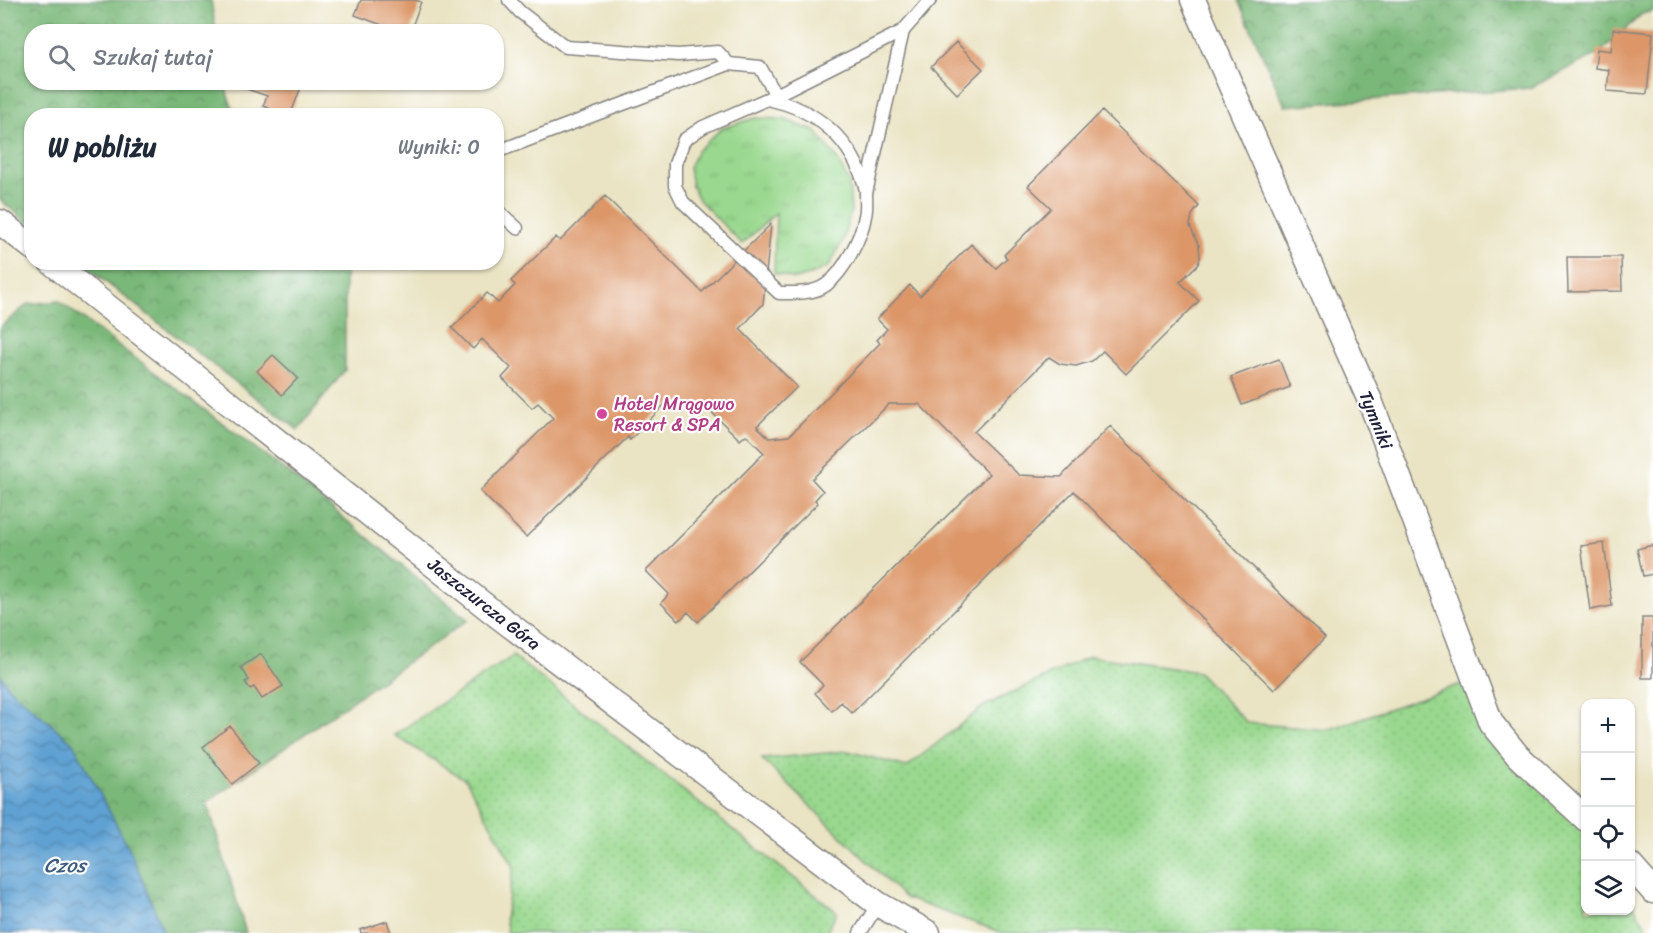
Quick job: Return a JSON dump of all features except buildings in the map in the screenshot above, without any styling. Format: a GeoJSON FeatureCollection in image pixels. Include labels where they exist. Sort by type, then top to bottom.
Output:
{"type":"FeatureCollection","features":[{"type":"Feature","properties":{"kind":"street","name":"Tymniki"},"geometry":{"type":"LineString","coordinates":[[1193,0],[1371,403],[1491,723],[1518,756],[1581,814]]}},
{"type":"Feature","properties":{"kind":"street"},"geometry":{"type":"LineString","coordinates":[[0,222],[24,241]]}},
{"type":"Feature","properties":{"kind":"street","name":"Jaszczurcza Góra"},"geometry":{"type":"LineString","coordinates":[[61,270],[498,616],[878,904],[928,933]]}},
{"type":"Feature","properties":{"kind":"street"},"geometry":{"type":"LineString","coordinates":[[1635,871],[1653,891]]}},
{"type":"Feature","properties":{"kind":"lane"},"geometry":{"type":"LineString","coordinates":[[509,0],[520,12],[566,47],[678,55],[718,52],[729,64]]}},
{"type":"Feature","properties":{"kind":"lane"},"geometry":{"type":"LineString","coordinates":[[903,31],[866,193],[865,217],[854,245],[841,270],[825,286],[802,293],[779,293],[683,202],[675,186],[675,164],[684,140],[703,127],[772,97],[903,31],[930,0]]}},
{"type":"Feature","properties":{"kind":"lane"},"geometry":{"type":"LineString","coordinates":[[504,149],[729,64],[760,67],[772,97],[822,120],[849,149],[862,177],[866,193]]}},
{"type":"Feature","properties":{"kind":"lane"},"geometry":{"type":"LineString","coordinates":[[504,216],[517,228]]}},
{"type":"Feature","properties":{"kind":"lane"},"geometry":{"type":"LineString","coordinates":[[860,933],[878,904]]}},
{"type":"Feature","properties":{"kind":"green space"},"geometry":{"type":"Polygon","coordinates":[[[0,0],[211,0],[215,24],[24,24],[24,90],[227,90],[232,108],[24,108],[24,219],[0,200],[0,0]]]}},
{"type":"Feature","properties":{"kind":"green space"},"geometry":{"type":"Polygon","coordinates":[[[1238,0],[1653,0],[1653,11],[1642,14],[1598,54],[1530,88],[1285,106],[1238,0]]]}},
{"type":"Feature","properties":{"kind":"green space"},"geometry":{"type":"Polygon","coordinates":[[[755,118],[783,119],[815,131],[836,157],[849,183],[851,211],[843,240],[829,266],[813,274],[795,279],[774,273],[776,213],[742,244],[700,201],[692,187],[689,167],[697,151],[722,128],[755,118]]]}},
{"type":"Feature","properties":{"kind":"green space"},"geometry":{"type":"Polygon","coordinates":[[[90,270],[342,270],[345,273],[345,370],[298,430],[90,270]]]}},
{"type":"Feature","properties":{"kind":"green space"},"geometry":{"type":"Polygon","coordinates":[[[59,301],[289,473],[468,620],[207,802],[246,933],[164,933],[0,674],[0,327],[28,304],[59,301]]]}},
{"type":"Feature","properties":{"kind":"green space"},"geometry":{"type":"Polygon","coordinates":[[[513,656],[837,912],[826,933],[508,933],[505,918],[514,867],[466,780],[394,735],[513,656]]]}},
{"type":"Feature","properties":{"kind":"green space"},"geometry":{"type":"Polygon","coordinates":[[[1090,656],[1198,672],[1247,723],[1327,730],[1473,680],[1581,823],[1581,915],[1635,915],[1635,908],[1650,933],[1003,933],[905,898],[762,759],[848,751],[907,767],[984,706],[1090,656]]]}},
{"type":"Feature","properties":{"kind":"water","name":"Czos"},"geometry":{"type":"Polygon","coordinates":[[[0,674],[9,688],[73,743],[130,850],[164,933],[0,933],[0,674]]]}},
{"type":"Feature","properties":{"kind":"place","name":"Hotel Mrągowo Resort & SPA"},"geometry":{"type":"Point","coordinates":[602,414]}}]}
